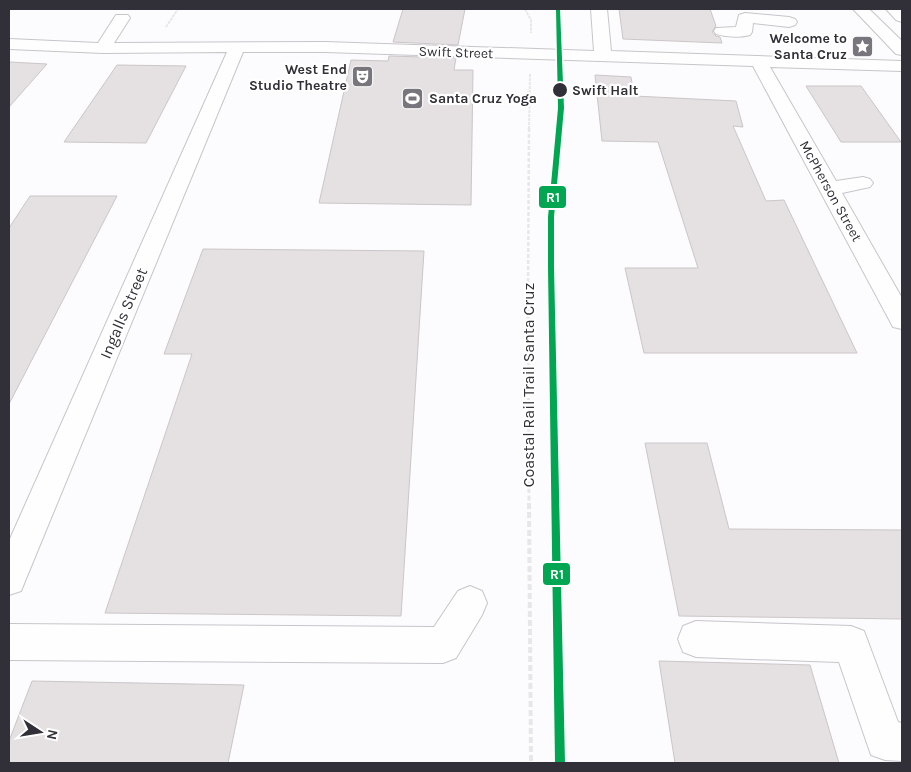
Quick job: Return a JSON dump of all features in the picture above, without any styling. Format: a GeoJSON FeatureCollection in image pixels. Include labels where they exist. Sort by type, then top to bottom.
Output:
{"type":"FeatureCollection","features":[{"type":"Feature","properties":{"kind":"main road"},"geometry":{"type":"LineString","coordinates":[[599,9],[604,57]]}},
{"type":"Feature","properties":{"kind":"main road"},"geometry":{"type":"LineString","coordinates":[[861,9],[902,50]]}},
{"type":"Feature","properties":{"kind":"main road"},"geometry":{"type":"LineString","coordinates":[[894,9],[902,17]]}},
{"type":"Feature","properties":{"kind":"main road"},"geometry":{"type":"LineString","coordinates":[[722,31],[744,32],[745,18],[756,14],[792,28],[797,63]]}},
{"type":"Feature","properties":{"kind":"main road"},"geometry":{"type":"LineString","coordinates":[[102,48],[122,18]]}},
{"type":"Feature","properties":{"kind":"main road","name":"Swift Street"},"geometry":{"type":"LineString","coordinates":[[9,44],[102,48],[325,47],[902,66]]}},
{"type":"Feature","properties":{"kind":"main road","name":"Ingalls Street"},"geometry":{"type":"LineString","coordinates":[[9,578],[237,48]]}},
{"type":"Feature","properties":{"kind":"main road","name":"McPherson Street"},"geometry":{"type":"LineString","coordinates":[[759,62],[902,320]]}},
{"type":"Feature","properties":{"kind":"main road"},"geometry":{"type":"LineString","coordinates":[[829,189],[863,183]]}},
{"type":"Feature","properties":{"kind":"main road"},"geometry":{"type":"LineString","coordinates":[[9,642],[443,645],[470,603]]}},
{"type":"Feature","properties":{"kind":"main road"},"geometry":{"type":"LineString","coordinates":[[696,639],[851,644],[885,741],[902,742]]}},
{"type":"Feature","properties":{"kind":"path"},"geometry":{"type":"LineString","coordinates":[[166,27],[178,9]]}},
{"type":"Feature","properties":{"kind":"path","name":"Coastal Rail Trail Santa Cruz"},"geometry":{"type":"LineString","coordinates":[[526,9],[531,20],[527,211],[531,763]]}},
{"type":"Feature","properties":{"kind":"building"},"geometry":{"type":"Polygon","coordinates":[[[403,9],[465,9],[458,45],[393,42],[403,9]]]}},
{"type":"Feature","properties":{"kind":"building"},"geometry":{"type":"Polygon","coordinates":[[[619,9],[710,9],[716,26],[712,32],[720,37],[722,43],[623,39],[619,9]]]}},
{"type":"Feature","properties":{"kind":"building"},"geometry":{"type":"Polygon","coordinates":[[[389,56],[456,58],[454,70],[473,70],[471,205],[319,203],[351,60],[388,61],[389,56]]]}},
{"type":"Feature","properties":{"kind":"building"},"geometry":{"type":"Polygon","coordinates":[[[9,62],[47,64],[9,107],[9,62]]]}},
{"type":"Feature","properties":{"kind":"building"},"geometry":{"type":"Polygon","coordinates":[[[117,65],[186,66],[146,143],[64,142],[117,65]]]}},
{"type":"Feature","properties":{"kind":"building"},"geometry":{"type":"Polygon","coordinates":[[[595,75],[631,77],[634,96],[736,101],[743,127],[733,126],[766,201],[784,200],[857,353],[644,353],[625,268],[698,268],[658,142],[602,141],[595,75]]]}},
{"type":"Feature","properties":{"kind":"building"},"geometry":{"type":"Polygon","coordinates":[[[806,86],[861,86],[901,142],[841,142],[806,86]]]}},
{"type":"Feature","properties":{"kind":"building"},"geometry":{"type":"Polygon","coordinates":[[[30,196],[117,196],[9,404],[9,228],[30,196]]]}},
{"type":"Feature","properties":{"kind":"building"},"geometry":{"type":"Polygon","coordinates":[[[203,249],[424,251],[401,616],[105,613],[192,354],[164,354],[203,249]]]}},
{"type":"Feature","properties":{"kind":"building"},"geometry":{"type":"Polygon","coordinates":[[[645,443],[707,443],[729,529],[902,530],[902,619],[679,616],[645,443]]]}},
{"type":"Feature","properties":{"kind":"building"},"geometry":{"type":"Polygon","coordinates":[[[659,661],[810,665],[839,763],[675,763],[659,661]]]}},
{"type":"Feature","properties":{"kind":"building"},"geometry":{"type":"Polygon","coordinates":[[[32,681],[244,685],[228,763],[9,763],[9,741],[32,681]]]}},
{"type":"Feature","properties":{"kind":"transit line","name":"R1"},"geometry":{"type":"LineString","coordinates":[[558,9],[561,108],[551,217],[551,267],[560,763]]}},
{"type":"Feature","properties":{"kind":"place","name":"Welcome to Santa Cruz"},"geometry":{"type":"Point","coordinates":[863,46]}},
{"type":"Feature","properties":{"kind":"place","name":"West End Studio Theatre"},"geometry":{"type":"Point","coordinates":[363,77]}},
{"type":"Feature","properties":{"kind":"place","name":"Swift Halt"},"geometry":{"type":"Point","coordinates":[560,90]}},
{"type":"Feature","properties":{"kind":"place","name":"Santa Cruz Yoga"},"geometry":{"type":"Point","coordinates":[413,98]}}]}
